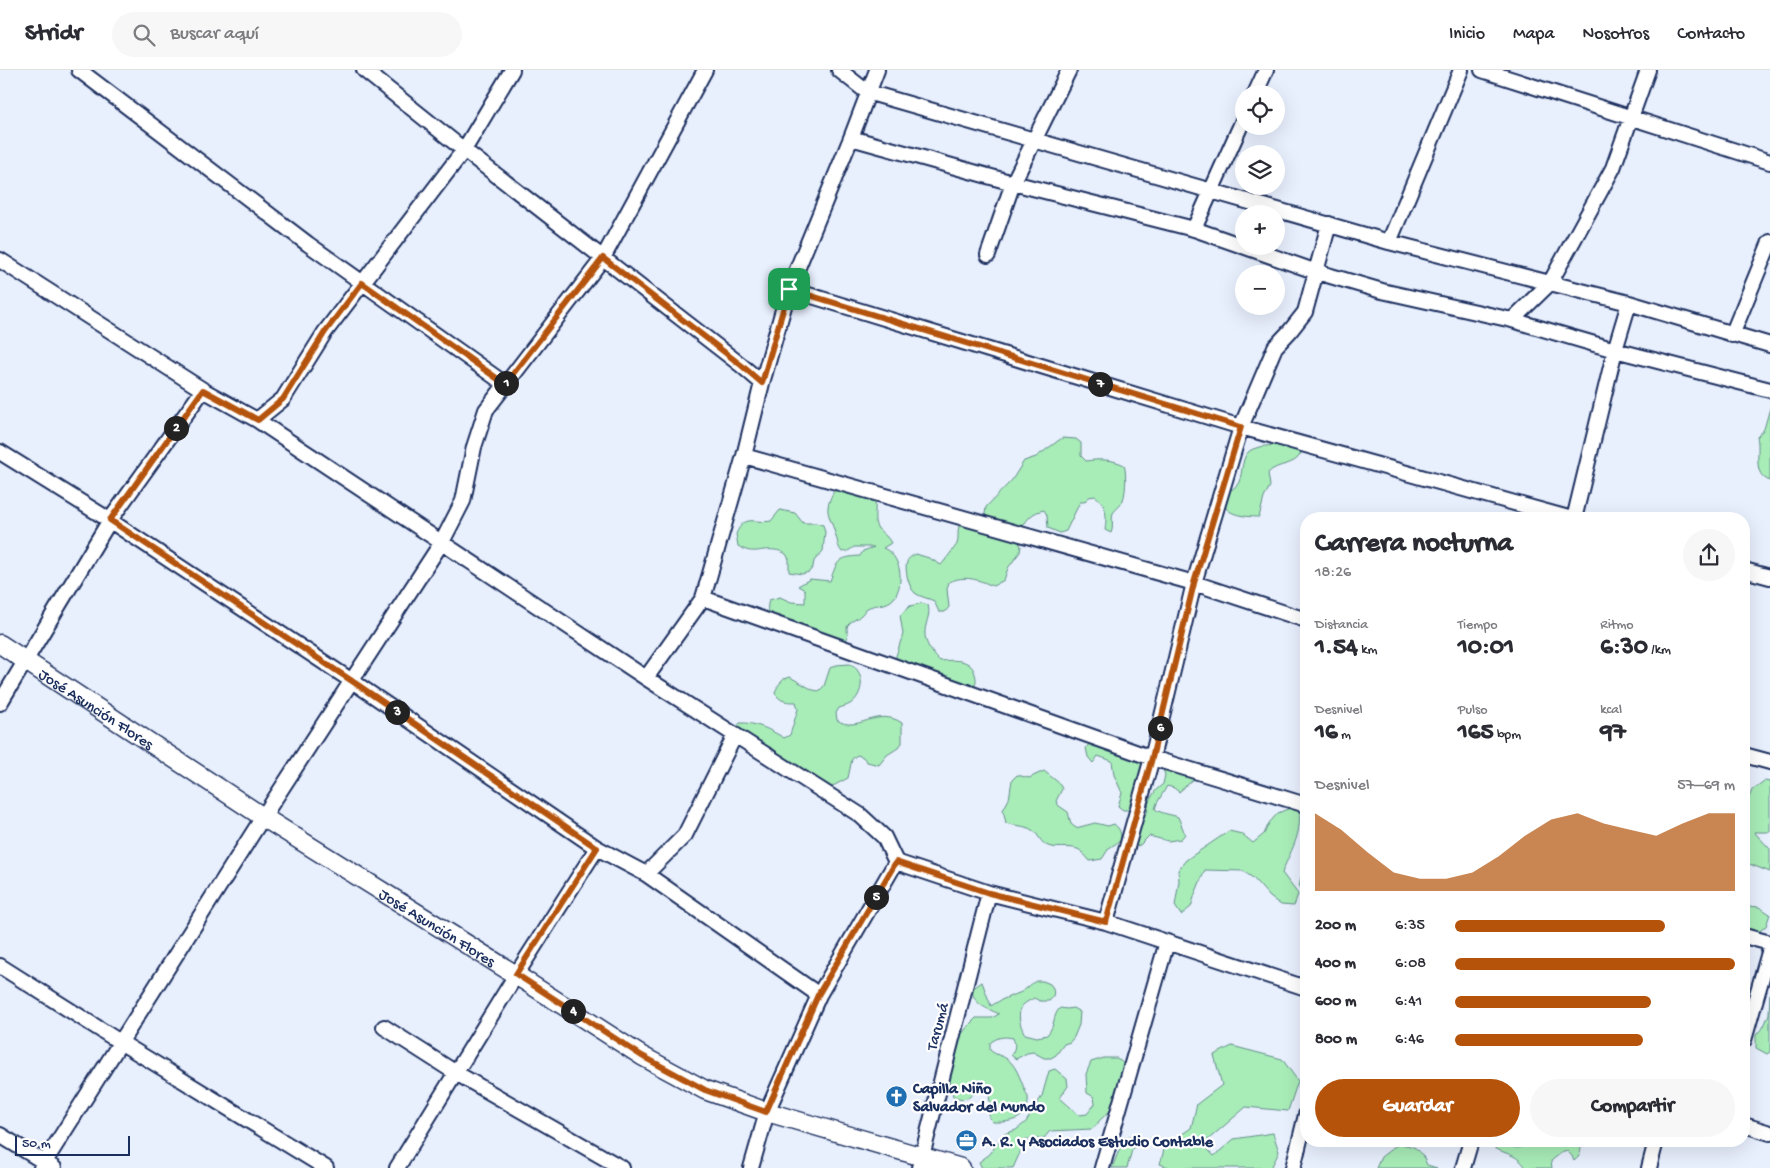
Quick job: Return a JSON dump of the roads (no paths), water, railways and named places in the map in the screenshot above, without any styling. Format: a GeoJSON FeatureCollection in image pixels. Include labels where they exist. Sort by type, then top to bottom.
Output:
{"type":"FeatureCollection","features":[{"type":"Feature","properties":{"kind":"street"},"geometry":{"type":"LineString","coordinates":[[79,70],[300,238],[505,384]]}},
{"type":"Feature","properties":{"kind":"street"},"geometry":{"type":"LineString","coordinates":[[364,70],[762,383]]}},
{"type":"Feature","properties":{"kind":"street"},"geometry":{"type":"LineString","coordinates":[[258,420],[283,399],[325,332],[464,150],[512,70]]}},
{"type":"Feature","properties":{"kind":"street"},"geometry":{"type":"LineString","coordinates":[[0,1135],[46,1166],[120,1042],[263,817],[442,542],[464,501],[474,447],[486,410],[603,258],[704,70]]}},
{"type":"Feature","properties":{"kind":"street"},"geometry":{"type":"LineString","coordinates":[[839,70],[867,92],[1389,242],[1628,303],[1770,345]]}},
{"type":"Feature","properties":{"kind":"street"},"geometry":{"type":"LineString","coordinates":[[646,678],[703,598],[789,289],[877,70]]}},
{"type":"Feature","properties":{"kind":"street"},"geometry":{"type":"LineString","coordinates":[[988,255],[1013,183],[1069,70]]}},
{"type":"Feature","properties":{"kind":"street"},"geometry":{"type":"LineString","coordinates":[[1259,85],[1266,70]]}},
{"type":"Feature","properties":{"kind":"street"},"geometry":{"type":"LineString","coordinates":[[1389,242],[1462,70]]}},
{"type":"Feature","properties":{"kind":"street"},"geometry":{"type":"LineString","coordinates":[[1482,70],[1770,162]]}},
{"type":"Feature","properties":{"kind":"street"},"geometry":{"type":"LineString","coordinates":[[1512,320],[1550,283],[1613,168],[1648,70]]}},
{"type":"Feature","properties":{"kind":"street"},"geometry":{"type":"LineString","coordinates":[[1194,230],[1210,190],[1236,135]]}},
{"type":"Feature","properties":{"kind":"street"},"geometry":{"type":"LineString","coordinates":[[851,138],[1194,230],[1317,272],[1382,291],[1512,320],[1615,350],[1770,390]]}},
{"type":"Feature","properties":{"kind":"street"},"geometry":{"type":"LineString","coordinates":[[1106,922],[1152,758],[1194,583],[1241,427],[1275,347],[1305,312],[1329,224]]}},
{"type":"Feature","properties":{"kind":"street"},"geometry":{"type":"LineString","coordinates":[[1732,335],[1770,242]]}},
{"type":"Feature","properties":{"kind":"street"},"geometry":{"type":"LineString","coordinates":[[0,260],[203,390],[258,420],[646,678],[860,815],[884,837],[896,862],[989,893],[1106,922],[1300,986]]}},
{"type":"Feature","properties":{"kind":"street"},"geometry":{"type":"LineString","coordinates":[[789,289],[1241,427],[1548,512]]}},
{"type":"Feature","properties":{"kind":"street"},"geometry":{"type":"LineString","coordinates":[[1575,512],[1628,303]]}},
{"type":"Feature","properties":{"kind":"street"},"geometry":{"type":"LineString","coordinates":[[0,703],[110,520],[203,390]]}},
{"type":"Feature","properties":{"kind":"street"},"geometry":{"type":"LineString","coordinates":[[0,452],[110,520],[352,681],[597,848],[646,874],[818,995]]}},
{"type":"Feature","properties":{"kind":"street"},"geometry":{"type":"LineString","coordinates":[[744,456],[1194,583],[1300,618]]}},
{"type":"Feature","properties":{"kind":"street"},"geometry":{"type":"LineString","coordinates":[[1750,572],[1770,578]]}},
{"type":"Feature","properties":{"kind":"street"},"geometry":{"type":"LineString","coordinates":[[703,598],[1152,758],[1300,803]]}},
{"type":"Feature","properties":{"kind":"street","name":"José Asunción Flores"},"geometry":{"type":"LineString","coordinates":[[0,644],[263,817],[516,974],[642,1056],[705,1090],[766,1112],[920,1162],[961,1168]]}},
{"type":"Feature","properties":{"kind":"street"},"geometry":{"type":"LineString","coordinates":[[646,874],[685,835],[735,735]]}},
{"type":"Feature","properties":{"kind":"street"},"geometry":{"type":"LineString","coordinates":[[1750,757],[1770,762]]}},
{"type":"Feature","properties":{"kind":"street"},"geometry":{"type":"LineString","coordinates":[[397,1168],[516,974],[597,848]]}},
{"type":"Feature","properties":{"kind":"street"},"geometry":{"type":"LineString","coordinates":[[751,1168],[766,1112],[818,995],[896,862]]}},
{"type":"Feature","properties":{"kind":"street","name":"Tarumá"},"geometry":{"type":"LineString","coordinates":[[920,1162],[989,893]]}},
{"type":"Feature","properties":{"kind":"street"},"geometry":{"type":"LineString","coordinates":[[1750,938],[1770,943]]}},
{"type":"Feature","properties":{"kind":"street"},"geometry":{"type":"LineString","coordinates":[[1102,1168],[1167,942]]}},
{"type":"Feature","properties":{"kind":"street"},"geometry":{"type":"LineString","coordinates":[[1750,1019],[1770,949]]}},
{"type":"Feature","properties":{"kind":"street"},"geometry":{"type":"LineString","coordinates":[[0,966],[326,1168]]}},
{"type":"Feature","properties":{"kind":"street"},"geometry":{"type":"LineString","coordinates":[[384,1028],[456,1073],[622,1168]]}},
{"type":"Feature","properties":{"kind":"street"},"geometry":{"type":"LineString","coordinates":[[1750,1126],[1770,1133]]}},
{"type":"Feature","properties":{"kind":"street"},"geometry":{"type":"LineString","coordinates":[[1293,1168],[1300,1139]]}},
{"type":"Feature","properties":{"kind":"street"},"geometry":{"type":"LineString","coordinates":[[1462,1168],[1469,1147]]}},
{"type":"Feature","properties":{"kind":"street"},"geometry":{"type":"LineString","coordinates":[[1649,1168],[1654,1147]]}},
{"type":"Feature","properties":{"kind":"place","name":"Capilla Niño Salvador del Mundo"},"geometry":{"type":"Point","coordinates":[897,1096]}},
{"type":"Feature","properties":{"kind":"place","name":"A. R. y Asociados Estudio Contable"},"geometry":{"type":"Point","coordinates":[966,1140]}}]}
